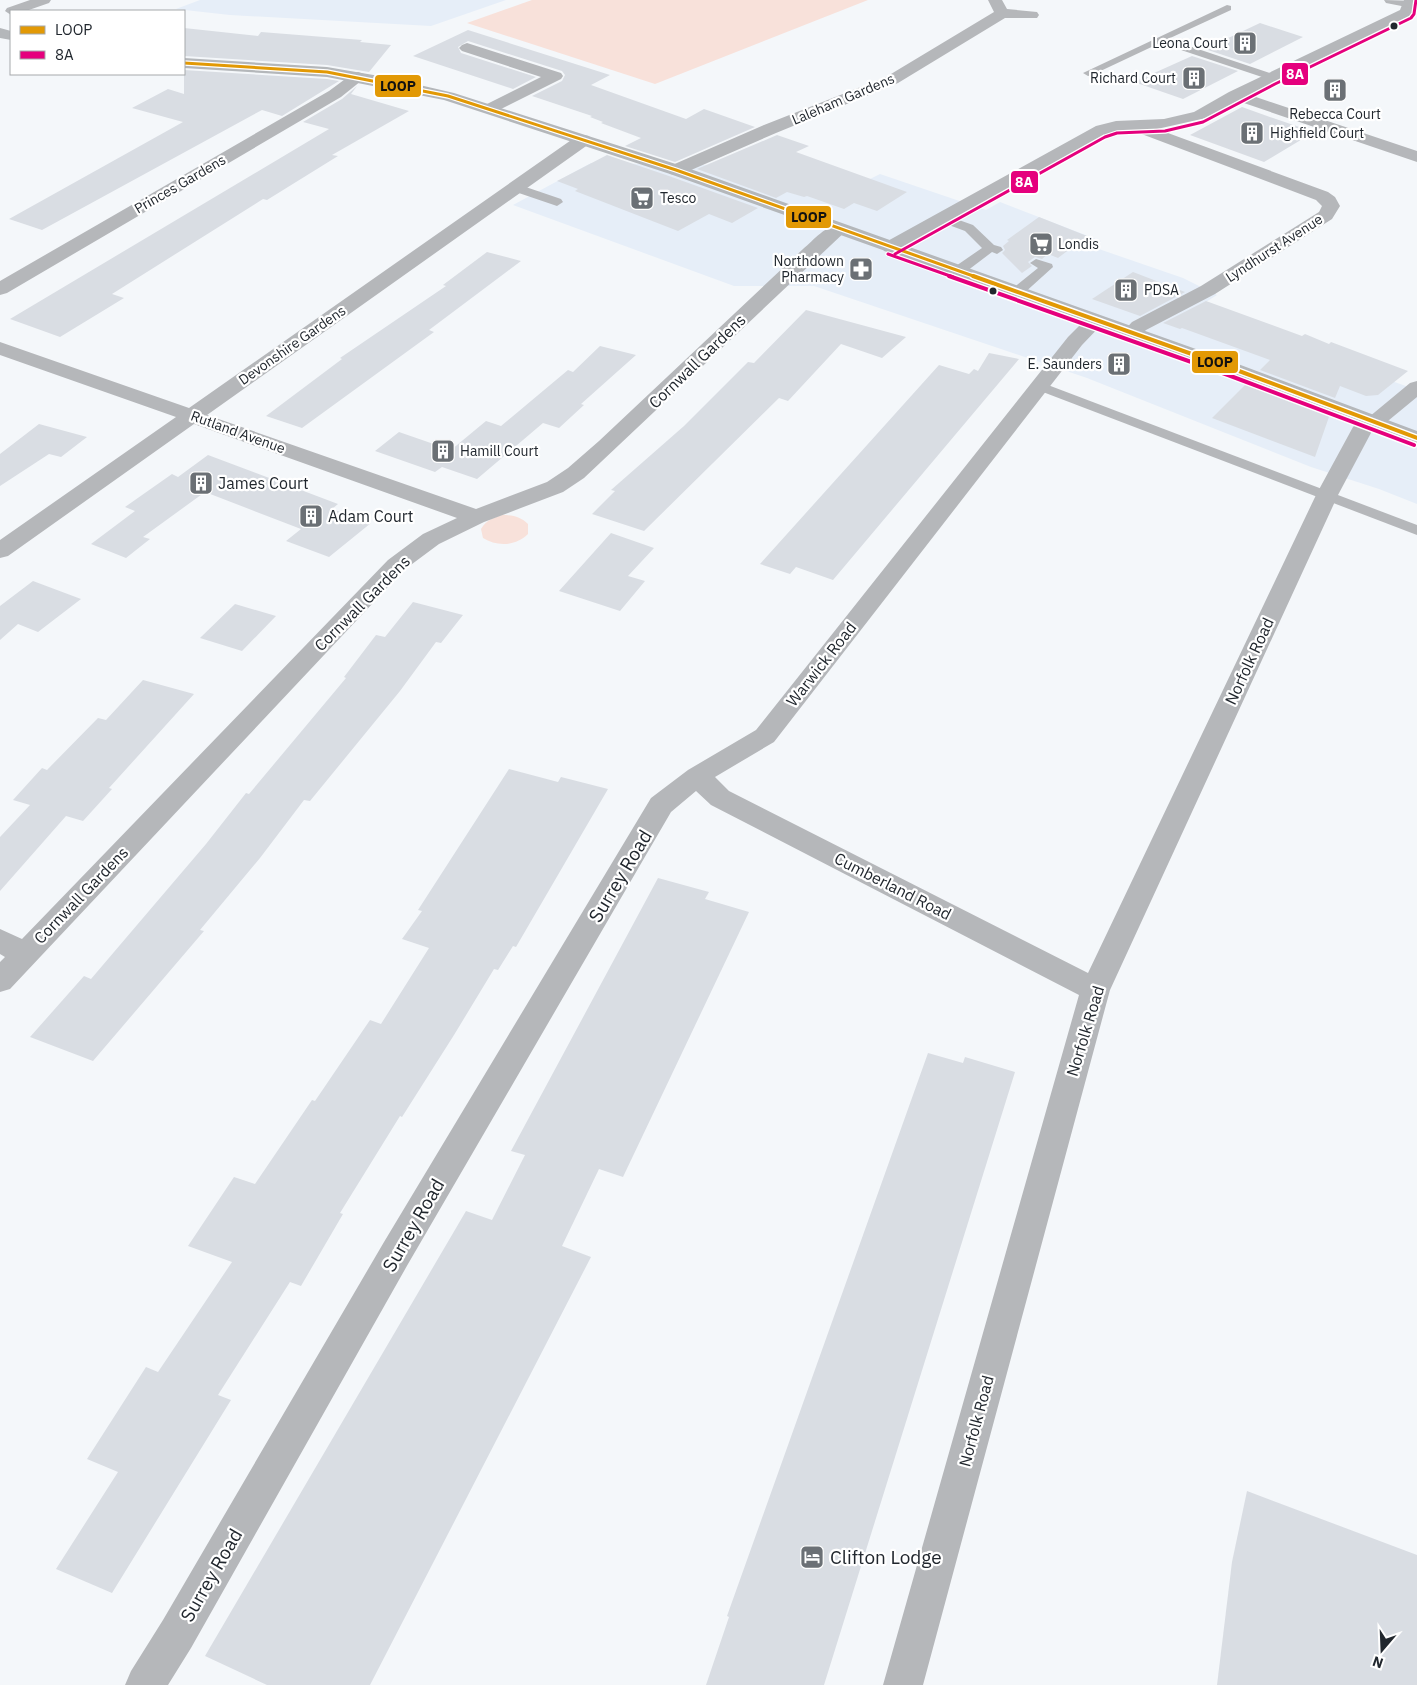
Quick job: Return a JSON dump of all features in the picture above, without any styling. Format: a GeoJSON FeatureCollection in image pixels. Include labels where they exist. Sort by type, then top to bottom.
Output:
{"type":"FeatureCollection","features":[{"type":"Feature","properties":{"kind":"main road"},"geometry":{"type":"LineString","coordinates":[[185,63],[283,69],[358,77],[448,96],[676,170],[1376,421],[1417,438]]}},
{"type":"Feature","properties":{"kind":"street"},"geometry":{"type":"LineString","coordinates":[[14,10],[44,0]]}},
{"type":"Feature","properties":{"kind":"street"},"geometry":{"type":"LineString","coordinates":[[1391,0],[1413,4]]}},
{"type":"Feature","properties":{"kind":"street"},"geometry":{"type":"LineString","coordinates":[[892,247],[1102,130],[1116,126],[1164,124],[1200,115],[1272,77],[1406,12],[1413,4]]}},
{"type":"Feature","properties":{"kind":"street","name":"Laleham Gardens"},"geometry":{"type":"LineString","coordinates":[[676,170],[770,129],[892,80],[998,7],[1032,15]]}},
{"type":"Feature","properties":{"kind":"street"},"geometry":{"type":"LineString","coordinates":[[467,48],[555,76],[489,109]]}},
{"type":"Feature","properties":{"kind":"street","name":"Princes Gardens"},"geometry":{"type":"LineString","coordinates":[[0,289],[335,94],[358,77]]}},
{"type":"Feature","properties":{"kind":"street"},"geometry":{"type":"LineString","coordinates":[[1236,95],[1417,157]]}},
{"type":"Feature","properties":{"kind":"street","name":"Lyndhurst Avenue"},"geometry":{"type":"LineString","coordinates":[[1132,333],[1139,326],[1216,285],[1326,215],[1331,206],[1329,201],[1322,196],[1134,126]]}},
{"type":"Feature","properties":{"kind":"street","name":"Devonshire Gardens"},"geometry":{"type":"LineString","coordinates":[[0,551],[583,140]]}},
{"type":"Feature","properties":{"kind":"street","name":"Cornwall Gardens"},"geometry":{"type":"LineString","coordinates":[[0,981],[396,565],[432,539],[476,517],[555,487],[576,473],[607,446],[810,253],[839,229]]}},
{"type":"Feature","properties":{"kind":"street","name":"Warwick Road"},"geometry":{"type":"LineString","coordinates":[[697,776],[765,736],[1075,341],[1095,320]]}},
{"type":"Feature","properties":{"kind":"street","name":"Rutland Avenue"},"geometry":{"type":"LineString","coordinates":[[0,348],[476,517]]}},
{"type":"Feature","properties":{"kind":"street","name":"Norfolk Road"},"geometry":{"type":"LineString","coordinates":[[903,1685],[1095,990],[1327,495],[1364,427],[1376,421],[1417,387]]}},
{"type":"Feature","properties":{"kind":"street","name":"Cumberland Road"},"geometry":{"type":"LineString","coordinates":[[697,776],[720,798],[1095,990]]}},
{"type":"Feature","properties":{"kind":"street","name":"Surrey Road"},"geometry":{"type":"LineString","coordinates":[[145,1685],[177,1634],[396,1253],[662,805],[697,776]]}},
{"type":"Feature","properties":{"kind":"street"},"geometry":{"type":"LineString","coordinates":[[0,940],[25,954]]}},
{"type":"Feature","properties":{"kind":"lane"},"geometry":{"type":"LineString","coordinates":[[1088,73],[1227,8]]}},
{"type":"Feature","properties":{"kind":"lane"},"geometry":{"type":"LineString","coordinates":[[1160,40],[1272,77]]}},
{"type":"Feature","properties":{"kind":"lane"},"geometry":{"type":"LineString","coordinates":[[514,187],[557,202]]}},
{"type":"Feature","properties":{"kind":"lane"},"geometry":{"type":"LineString","coordinates":[[942,218],[969,228],[994,249],[958,271]]}},
{"type":"Feature","properties":{"kind":"lane"},"geometry":{"type":"LineString","coordinates":[[1016,292],[1047,267],[1036,263]]}},
{"type":"Feature","properties":{"kind":"lane"},"geometry":{"type":"LineString","coordinates":[[1040,386],[1417,530]]}},
{"type":"Feature","properties":{"kind":"shaded area"},"geometry":{"type":"Polygon","coordinates":[[[200,0],[506,0],[431,26],[230,15],[176,9],[200,0]]]}},
{"type":"Feature","properties":{"kind":"shaded area"},"geometry":{"type":"Polygon","coordinates":[[[532,0],[868,0],[655,84],[467,23],[532,0]]]}},
{"type":"Feature","properties":{"kind":"shaded area"},"geometry":{"type":"Polygon","coordinates":[[[591,163],[716,165],[842,193],[880,174],[986,210],[1000,202],[1101,241],[1093,247],[1183,278],[1217,295],[1193,310],[1417,390],[1417,504],[1379,489],[1311,467],[1087,378],[814,286],[734,286],[513,205],[591,163]]]}},
{"type":"Feature","properties":{"kind":"shaded area"},"geometry":{"type":"Polygon","coordinates":[[[502,515],[510,515],[523,520],[528,524],[528,534],[518,541],[506,544],[494,543],[483,538],[481,529],[485,523],[502,515]]]}},
{"type":"Feature","properties":{"kind":"building","name":"Leona Court"},"geometry":{"type":"Polygon","coordinates":[[[1260,23],[1303,37],[1250,64],[1205,49],[1260,23]]]}},
{"type":"Feature","properties":{"kind":"building"},"geometry":{"type":"Polygon","coordinates":[[[185,28],[258,36],[261,32],[362,40],[360,42],[391,45],[369,72],[327,65],[185,56],[185,28]]]}},
{"type":"Feature","properties":{"kind":"building"},"geometry":{"type":"Polygon","coordinates":[[[468,30],[610,75],[591,85],[686,119],[704,109],[755,127],[675,162],[625,146],[641,138],[601,123],[603,122],[590,117],[592,116],[532,96],[562,81],[565,75],[562,71],[468,41],[458,47],[461,53],[536,77],[513,89],[413,56],[468,30]]]}},
{"type":"Feature","properties":{"kind":"building","name":"Richard Court"},"geometry":{"type":"Polygon","coordinates":[[[1192,56],[1238,71],[1183,99],[1134,82],[1192,56]]]}},
{"type":"Feature","properties":{"kind":"building"},"geometry":{"type":"Polygon","coordinates":[[[185,70],[339,81],[282,116],[262,110],[42,230],[9,219],[183,122],[132,108],[168,89],[184,94],[185,70]]]}},
{"type":"Feature","properties":{"kind":"building"},"geometry":{"type":"Polygon","coordinates":[[[357,86],[351,94],[409,111],[332,155],[338,156],[267,200],[263,199],[112,294],[124,298],[60,337],[10,319],[329,129],[303,122],[342,99],[357,86]]]}},
{"type":"Feature","properties":{"kind":"building","name":"Highfield Court"},"geometry":{"type":"Polygon","coordinates":[[[1242,107],[1314,132],[1264,162],[1190,135],[1242,107]]]}},
{"type":"Feature","properties":{"kind":"building"},"geometry":{"type":"Polygon","coordinates":[[[777,135],[809,146],[796,152],[907,192],[877,211],[854,203],[844,209],[807,196],[804,197],[787,192],[776,198],[697,169],[777,135]]]}},
{"type":"Feature","properties":{"kind":"building","name":"Tesco"},"geometry":{"type":"Polygon","coordinates":[[[607,155],[758,208],[732,223],[709,214],[678,231],[575,191],[578,189],[557,181],[607,155]]]}},
{"type":"Feature","properties":{"kind":"building"},"geometry":{"type":"Polygon","coordinates":[[[1039,217],[1087,236],[1058,258],[1048,254],[1042,259],[1035,257],[1028,262],[1032,266],[1022,273],[1002,253],[1005,250],[1003,246],[1009,241],[1007,240],[1039,217]]]}},
{"type":"Feature","properties":{"kind":"building"},"geometry":{"type":"Polygon","coordinates":[[[487,252],[521,261],[429,330],[434,332],[302,428],[266,416],[342,359],[340,358],[446,286],[443,285],[487,252]]]}},
{"type":"Feature","properties":{"kind":"building"},"geometry":{"type":"Polygon","coordinates":[[[1133,272],[1185,292],[1140,316],[1092,299],[1133,272]]]}},
{"type":"Feature","properties":{"kind":"building"},"geometry":{"type":"Polygon","coordinates":[[[1206,301],[1302,336],[1305,334],[1329,344],[1331,342],[1408,371],[1378,395],[1366,396],[1340,386],[1335,398],[1260,370],[1270,360],[1163,323],[1206,301]]]}},
{"type":"Feature","properties":{"kind":"building"},"geometry":{"type":"Polygon","coordinates":[[[806,310],[906,337],[882,358],[841,344],[788,401],[779,398],[644,531],[592,514],[615,491],[611,490],[684,426],[748,362],[754,363],[806,310]]]}},
{"type":"Feature","properties":{"kind":"building"},"geometry":{"type":"Polygon","coordinates":[[[600,346],[636,355],[581,404],[584,405],[559,428],[543,423],[477,479],[442,467],[435,472],[375,451],[399,432],[451,450],[486,421],[501,426],[568,370],[573,372],[600,346]]]}},
{"type":"Feature","properties":{"kind":"building"},"geometry":{"type":"Polygon","coordinates":[[[989,353],[1019,359],[833,580],[796,567],[790,574],[760,564],[939,365],[969,374],[974,369],[978,371],[989,353]]]}},
{"type":"Feature","properties":{"kind":"building"},"geometry":{"type":"Polygon","coordinates":[[[1247,383],[1330,414],[1315,457],[1212,418],[1247,383]]]}},
{"type":"Feature","properties":{"kind":"building"},"geometry":{"type":"Polygon","coordinates":[[[39,424],[87,437],[61,457],[49,454],[0,486],[0,454],[39,424]]]}},
{"type":"Feature","properties":{"kind":"building"},"geometry":{"type":"Polygon","coordinates":[[[208,455],[338,504],[332,509],[371,523],[329,557],[286,541],[301,529],[205,492],[143,537],[150,539],[126,558],[91,544],[135,511],[125,507],[172,474],[178,477],[208,455]]]}},
{"type":"Feature","properties":{"kind":"building"},"geometry":{"type":"Polygon","coordinates":[[[611,533],[654,548],[628,576],[645,581],[620,611],[559,591],[611,533]]]}},
{"type":"Feature","properties":{"kind":"building"},"geometry":{"type":"Polygon","coordinates":[[[33,581],[81,599],[38,632],[18,624],[0,640],[0,606],[33,581]]]}},
{"type":"Feature","properties":{"kind":"building"},"geometry":{"type":"Polygon","coordinates":[[[413,602],[463,615],[441,643],[436,642],[400,691],[310,801],[304,800],[260,858],[200,930],[204,931],[93,1061],[30,1037],[84,976],[91,979],[206,844],[246,793],[249,794],[346,678],[344,677],[376,635],[385,637],[413,602]]]}},
{"type":"Feature","properties":{"kind":"building"},"geometry":{"type":"Polygon","coordinates":[[[235,604],[276,616],[242,651],[200,638],[235,604]]]}},
{"type":"Feature","properties":{"kind":"building"},"geometry":{"type":"Polygon","coordinates":[[[143,680],[194,694],[109,788],[112,789],[83,821],[66,816],[0,891],[0,837],[30,805],[13,800],[42,768],[47,770],[98,718],[106,720],[143,680]]]}},
{"type":"Feature","properties":{"kind":"building"},"geometry":{"type":"Polygon","coordinates":[[[509,769],[558,782],[561,777],[608,789],[516,947],[513,946],[498,970],[494,969],[340,1213],[343,1214],[301,1286],[290,1282],[218,1395],[231,1400],[112,1593],[56,1569],[118,1472],[87,1459],[146,1367],[158,1372],[232,1262],[188,1246],[234,1177],[255,1184],[312,1100],[315,1101],[370,1020],[381,1024],[429,948],[402,939],[422,911],[418,910],[509,769]]]}},
{"type":"Feature","properties":{"kind":"building"},"geometry":{"type":"Polygon","coordinates":[[[658,878],[709,892],[705,899],[749,912],[623,1177],[599,1169],[562,1246],[591,1257],[370,1685],[267,1685],[205,1656],[466,1211],[492,1220],[525,1155],[511,1151],[658,878]]]}},
{"type":"Feature","properties":{"kind":"building"},"geometry":{"type":"Polygon","coordinates":[[[928,1053],[963,1063],[965,1057],[1015,1072],[824,1685],[706,1685],[729,1617],[727,1616],[928,1053]]]}},
{"type":"Feature","properties":{"kind":"building"},"geometry":{"type":"Polygon","coordinates":[[[1247,1491],[1417,1555],[1417,1685],[1217,1685],[1232,1562],[1247,1491]]]}},
{"type":"Feature","properties":{"kind":"transit line","name":"8A"},"geometry":{"type":"LineString","coordinates":[[895,254],[1105,137],[1117,133],[1165,131],[1203,122],[1275,84],[1411,18],[1414,14],[1416,0]]}},
{"type":"Feature","properties":{"kind":"transit line","name":"LOOP"},"geometry":{"type":"LineString","coordinates":[[185,63],[327,72],[448,96],[676,170],[1231,368],[1417,438]]}},
{"type":"Feature","properties":{"kind":"transit line","name":"8A"},"geometry":{"type":"LineString","coordinates":[[888,254],[1228,375],[1414,445]]}},
{"type":"Feature","properties":{"kind":"place","name":"Leona Court"},"geometry":{"type":"Point","coordinates":[1245,43]}},
{"type":"Feature","properties":{"kind":"place","name":"Richard Court"},"geometry":{"type":"Point","coordinates":[1194,78]}},
{"type":"Feature","properties":{"kind":"place","name":"Rebecca Court"},"geometry":{"type":"Point","coordinates":[1335,90]}},
{"type":"Feature","properties":{"kind":"place","name":"Highfield Court"},"geometry":{"type":"Point","coordinates":[1252,133]}},
{"type":"Feature","properties":{"kind":"place","name":"Tesco"},"geometry":{"type":"Point","coordinates":[642,198]}},
{"type":"Feature","properties":{"kind":"place","name":"Londis"},"geometry":{"type":"Point","coordinates":[1041,244]}},
{"type":"Feature","properties":{"kind":"place","name":"Northdown Pharmacy"},"geometry":{"type":"Point","coordinates":[861,269]}},
{"type":"Feature","properties":{"kind":"place","name":"PDSA"},"geometry":{"type":"Point","coordinates":[1126,290]}},
{"type":"Feature","properties":{"kind":"place","name":"E. Saunders"},"geometry":{"type":"Point","coordinates":[1119,364]}},
{"type":"Feature","properties":{"kind":"place","name":"Hamill Court"},"geometry":{"type":"Point","coordinates":[443,451]}},
{"type":"Feature","properties":{"kind":"place","name":"James Court"},"geometry":{"type":"Point","coordinates":[201,483]}},
{"type":"Feature","properties":{"kind":"place","name":"Adam Court"},"geometry":{"type":"Point","coordinates":[311,516]}},
{"type":"Feature","properties":{"kind":"place","name":"Clifton Lodge"},"geometry":{"type":"Point","coordinates":[812,1557]}}]}
